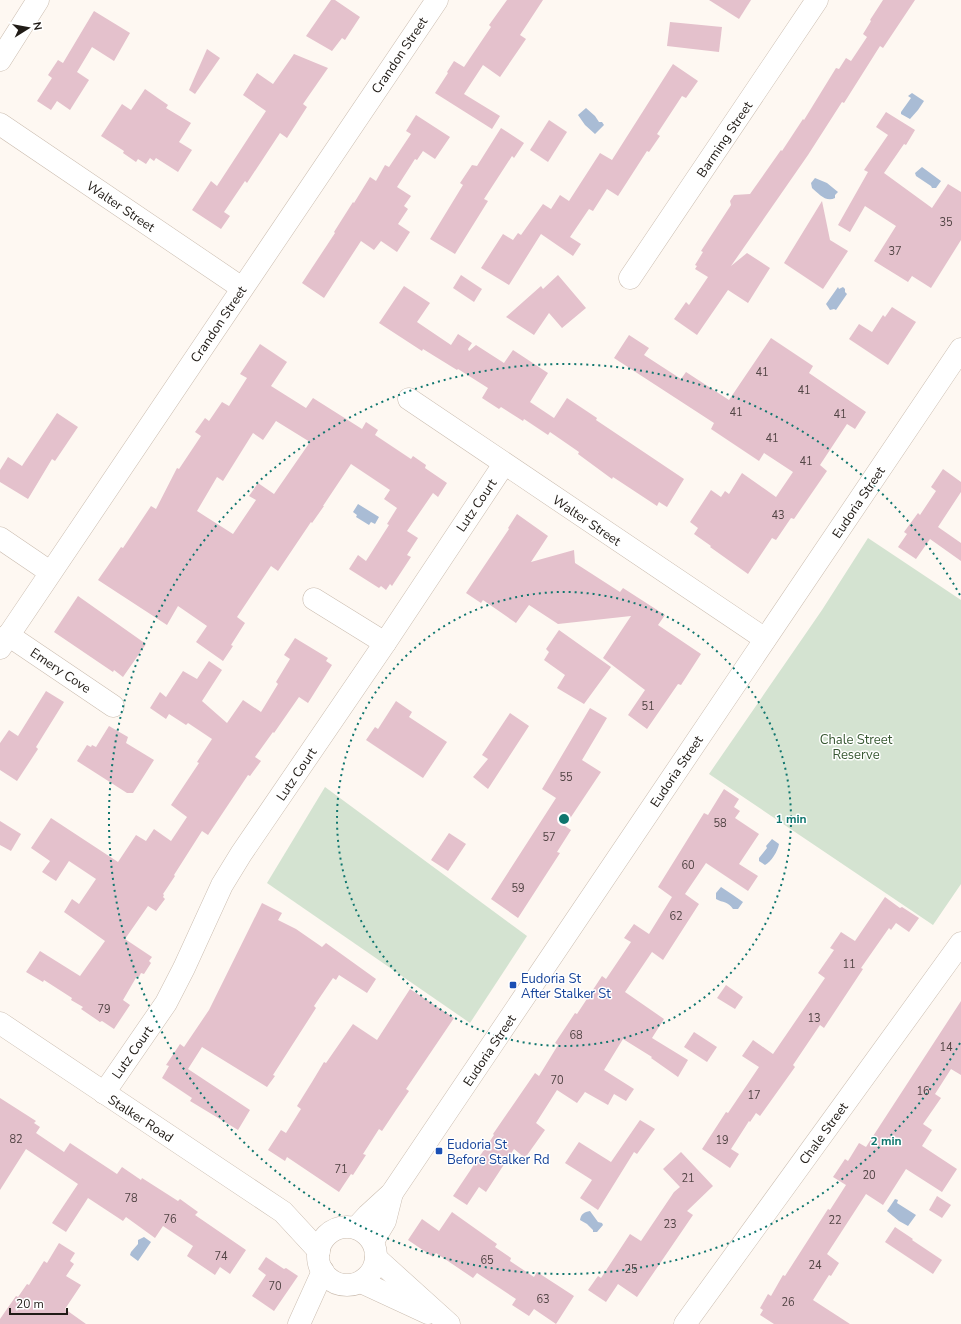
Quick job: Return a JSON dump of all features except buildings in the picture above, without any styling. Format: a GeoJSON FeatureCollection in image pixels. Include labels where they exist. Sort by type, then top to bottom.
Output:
{"type":"FeatureCollection","features":[{"type":"Feature","properties":{"kind":"street"},"geometry":{"type":"LineString","coordinates":[[0,60],[38,0]]}},
{"type":"Feature","properties":{"kind":"street","name":"Crandon Street"},"geometry":{"type":"LineString","coordinates":[[4,641],[437,0]]}},
{"type":"Feature","properties":{"kind":"street","name":"Barming Street"},"geometry":{"type":"LineString","coordinates":[[630,278],[816,0]]}},
{"type":"Feature","properties":{"kind":"street","name":"Walter Street"},"geometry":{"type":"LineString","coordinates":[[0,124],[242,288]]}},
{"type":"Feature","properties":{"kind":"street","name":"Eudoria Street"},"geometry":{"type":"LineString","coordinates":[[360,1239],[385,1221],[392,1193],[961,349]]}},
{"type":"Feature","properties":{"kind":"street","name":"Walter Street"},"geometry":{"type":"LineString","coordinates":[[409,400],[765,639]]}},
{"type":"Feature","properties":{"kind":"street","name":"Lutz Court"},"geometry":{"type":"LineString","coordinates":[[104,1093],[166,1003],[184,968],[222,885],[241,854],[385,643],[504,464]]}},
{"type":"Feature","properties":{"kind":"street"},"geometry":{"type":"LineString","coordinates":[[0,538],[50,572]]}},
{"type":"Feature","properties":{"kind":"street"},"geometry":{"type":"LineString","coordinates":[[314,599],[385,643]]}},
{"type":"Feature","properties":{"kind":"street","name":"Emery Cove"},"geometry":{"type":"LineString","coordinates":[[4,641],[113,706]]}},
{"type":"Feature","properties":{"kind":"street","name":"Chale Street"},"geometry":{"type":"LineString","coordinates":[[685,1324],[961,943]]}},
{"type":"Feature","properties":{"kind":"street","name":"Stalker Road"},"geometry":{"type":"LineString","coordinates":[[0,1023],[283,1212],[360,1239],[448,1323]]}},
{"type":"Feature","properties":{"kind":"street","name":"Stalker Road"},"geometry":{"type":"LineString","coordinates":[[283,1212],[321,1261]]}},
{"type":"Feature","properties":{"kind":"street"},"geometry":{"type":"LineString","coordinates":[[328,1235],[360,1239],[374,1267],[369,1275],[352,1283],[300,1323],[321,1261],[322,1242],[328,1235]]}},
{"type":"Feature","properties":{"kind":"street"},"geometry":{"type":"LineString","coordinates":[[321,1261],[331,1280],[352,1283]]}},
{"type":"Feature","properties":{"kind":"street","name":"Stalker Road"},"geometry":{"type":"LineString","coordinates":[[352,1283],[448,1323]]}},
{"type":"Feature","properties":{"kind":"green space","name":"Chale Street Reserve"},"geometry":{"type":"Polygon","coordinates":[[[868,538],[961,600],[961,884],[933,925],[709,774],[822,610],[868,538]]]}},
{"type":"Feature","properties":{"kind":"green space"},"geometry":{"type":"Polygon","coordinates":[[[325,787],[527,936],[470,1023],[267,883],[325,787]]]}},
{"type":"Feature","properties":{"kind":"water"},"geometry":{"type":"Polygon","coordinates":[[[912,93],[924,101],[910,119],[901,114],[901,112],[911,98],[908,96],[912,93]]]}},
{"type":"Feature","properties":{"kind":"water"},"geometry":{"type":"Polygon","coordinates":[[[586,108],[599,122],[602,122],[604,125],[595,134],[585,125],[578,115],[586,108]]]}},
{"type":"Feature","properties":{"kind":"water"},"geometry":{"type":"Polygon","coordinates":[[[922,167],[941,181],[936,188],[932,188],[916,176],[915,173],[922,167]]]}},
{"type":"Feature","properties":{"kind":"water"},"geometry":{"type":"Polygon","coordinates":[[[815,178],[827,183],[838,192],[835,195],[835,198],[825,198],[812,188],[811,183],[815,178]]]}},
{"type":"Feature","properties":{"kind":"water"},"geometry":{"type":"Polygon","coordinates":[[[838,287],[839,289],[843,287],[847,294],[836,310],[830,310],[826,304],[838,287]]]}},
{"type":"Feature","properties":{"kind":"water"},"geometry":{"type":"Polygon","coordinates":[[[358,504],[379,517],[375,524],[371,522],[369,525],[356,517],[357,515],[353,512],[358,504]]]}},
{"type":"Feature","properties":{"kind":"water"},"geometry":{"type":"Polygon","coordinates":[[[772,839],[779,844],[772,859],[765,865],[759,861],[759,858],[772,839]]]}},
{"type":"Feature","properties":{"kind":"water"},"geometry":{"type":"Polygon","coordinates":[[[721,887],[743,902],[738,909],[733,909],[727,903],[716,899],[716,893],[721,887]]]}},
{"type":"Feature","properties":{"kind":"water"},"geometry":{"type":"Polygon","coordinates":[[[895,1199],[898,1200],[897,1203],[916,1215],[908,1226],[887,1211],[895,1199]]]}},
{"type":"Feature","properties":{"kind":"water"},"geometry":{"type":"Polygon","coordinates":[[[590,1211],[598,1222],[602,1223],[603,1225],[597,1232],[593,1232],[587,1224],[580,1220],[583,1214],[590,1211]]]}},
{"type":"Feature","properties":{"kind":"water"},"geometry":{"type":"Polygon","coordinates":[[[144,1237],[151,1242],[138,1261],[130,1255],[138,1244],[138,1240],[144,1237]]]}},
{"type":"Feature","properties":{"kind":"place","name":"Eudoria St After Stalker St"},"geometry":{"type":"Point","coordinates":[513,985]}},
{"type":"Feature","properties":{"kind":"place","name":"Eudoria St Before Stalker Rd"},"geometry":{"type":"Point","coordinates":[439,1151]}}]}
